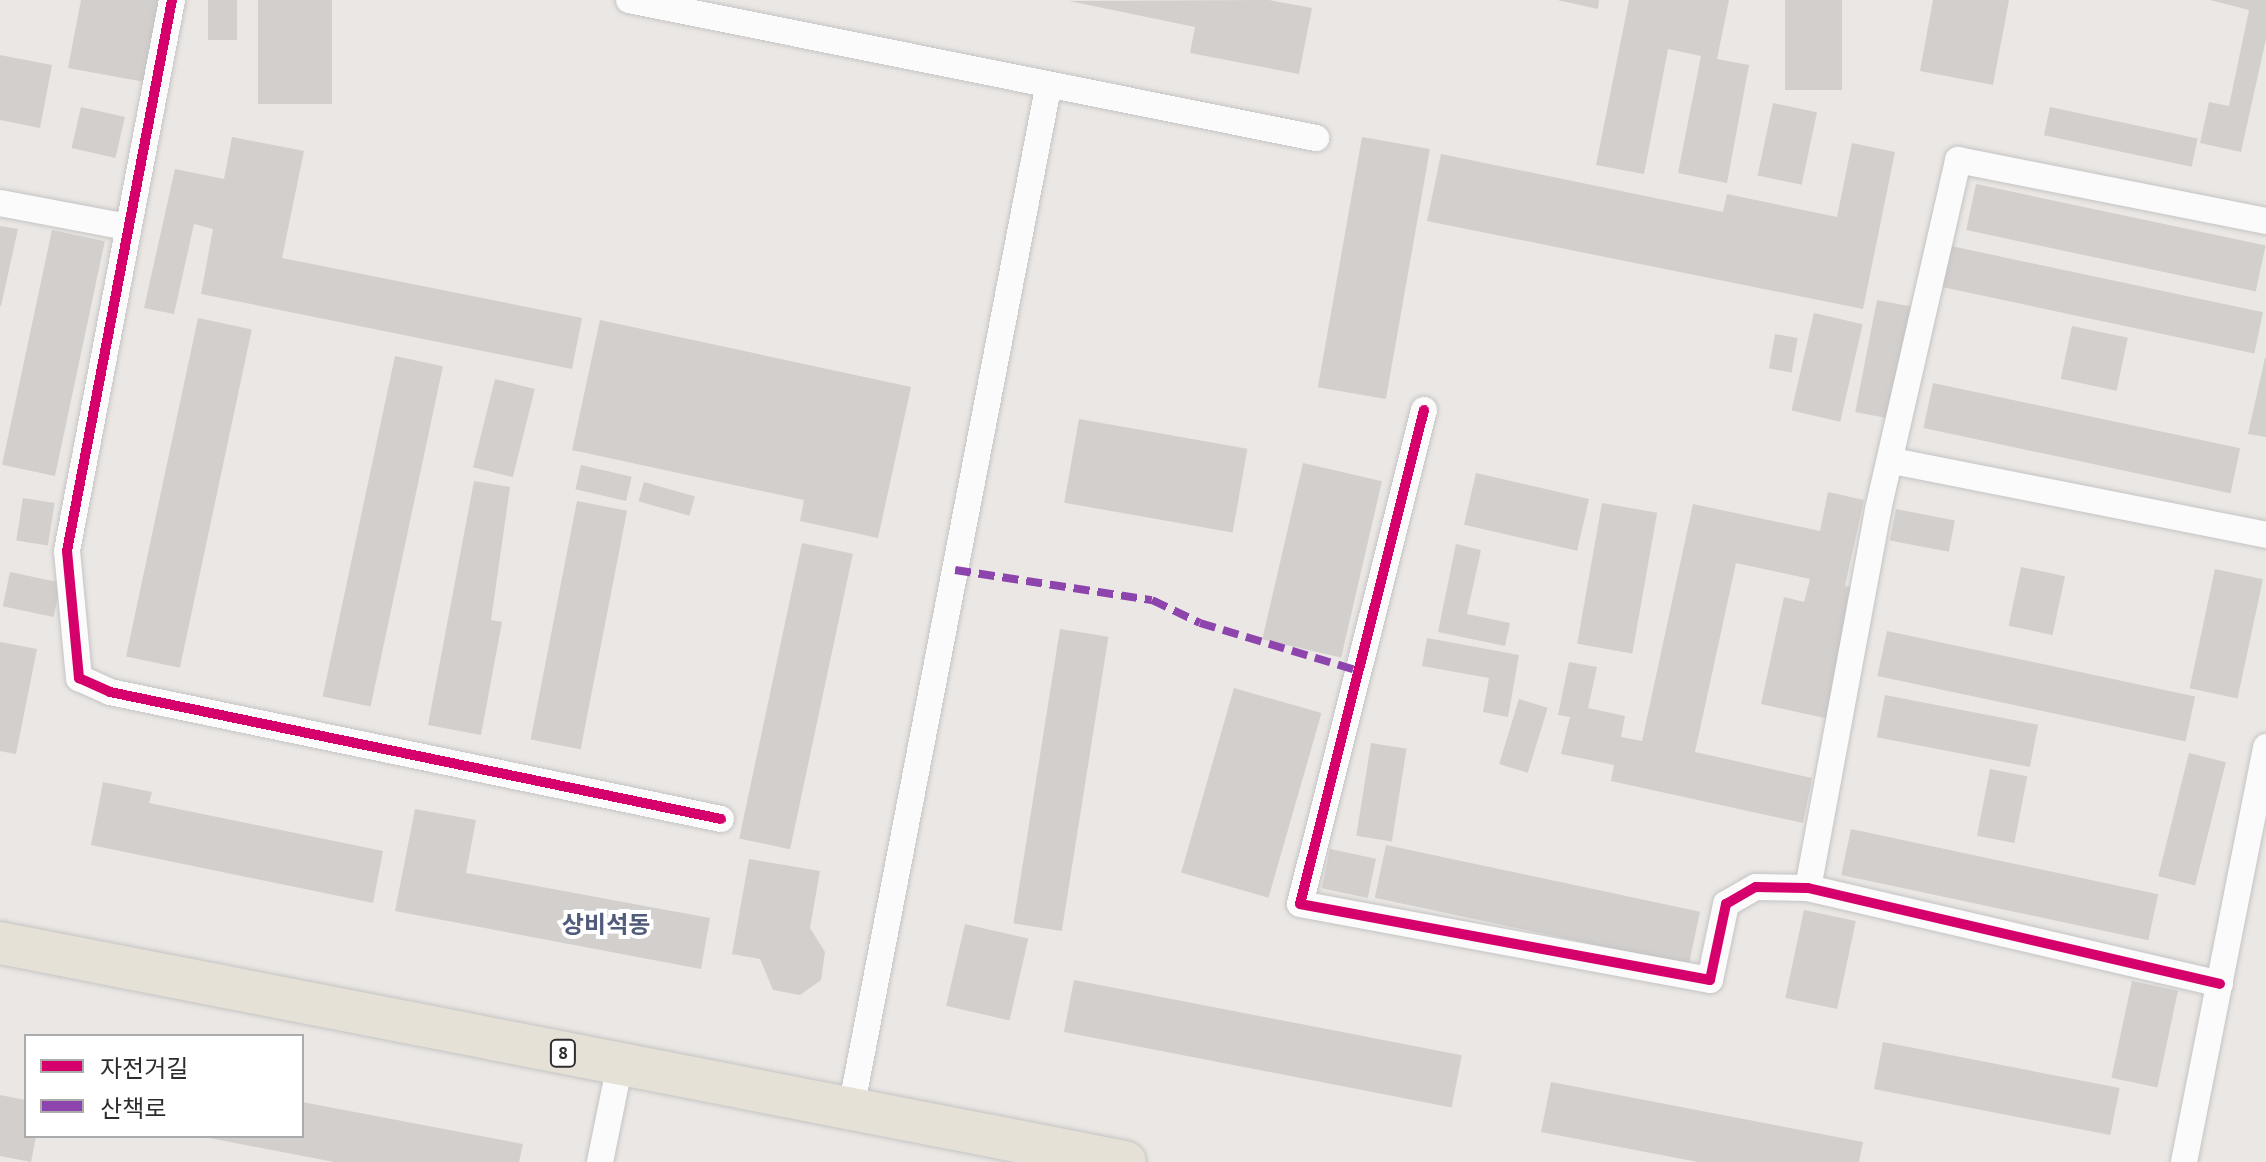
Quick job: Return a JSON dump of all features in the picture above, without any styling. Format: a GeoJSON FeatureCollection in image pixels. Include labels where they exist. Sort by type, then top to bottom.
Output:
{"type":"FeatureCollection","features":[{"type":"Feature","properties":{"kind":"main road","name":"8"},"geometry":{"type":"LineString","coordinates":[[0,943],[1125,1162]]}},
{"type":"Feature","properties":{"kind":"street"},"geometry":{"type":"LineString","coordinates":[[172,0],[67,551],[79,678],[110,692],[721,819]]}},
{"type":"Feature","properties":{"kind":"street"},"geometry":{"type":"LineString","coordinates":[[629,0],[1048,88],[1316,138]]}},
{"type":"Feature","properties":{"kind":"street"},"geometry":{"type":"LineString","coordinates":[[851,1109],[1048,88]]}},
{"type":"Feature","properties":{"kind":"street"},"geometry":{"type":"LineString","coordinates":[[1808,888],[1893,461],[1958,160],[2266,221]]}},
{"type":"Feature","properties":{"kind":"street"},"geometry":{"type":"LineString","coordinates":[[0,203],[127,227]]}},
{"type":"Feature","properties":{"kind":"street"},"geometry":{"type":"LineString","coordinates":[[1424,410],[1300,904],[1710,980],[1726,904],[1756,887],[1808,888],[2220,984]]}},
{"type":"Feature","properties":{"kind":"street"},"geometry":{"type":"LineString","coordinates":[[1893,461],[2266,535]]}},
{"type":"Feature","properties":{"kind":"street"},"geometry":{"type":"LineString","coordinates":[[2184,1162],[2266,747]]}},
{"type":"Feature","properties":{"kind":"street"},"geometry":{"type":"LineString","coordinates":[[600,1162],[620,1064]]}},
{"type":"Feature","properties":{"kind":"building"},"geometry":{"type":"Polygon","coordinates":[[[81,0],[160,0],[145,82],[68,68],[81,0]]]}},
{"type":"Feature","properties":{"kind":"building"},"geometry":{"type":"Polygon","coordinates":[[[208,0],[237,0],[237,40],[208,40],[208,0]]]}},
{"type":"Feature","properties":{"kind":"building"},"geometry":{"type":"Polygon","coordinates":[[[258,0],[332,0],[332,104],[258,104],[258,0]]]}},
{"type":"Feature","properties":{"kind":"building"},"geometry":{"type":"Polygon","coordinates":[[[1269,0],[1312,8],[1299,74],[1190,53],[1195,27],[1069,1],[1269,0]]]}},
{"type":"Feature","properties":{"kind":"building"},"geometry":{"type":"Polygon","coordinates":[[[1557,0],[1599,0],[1598,9],[1557,0]]]}},
{"type":"Feature","properties":{"kind":"building"},"geometry":{"type":"Polygon","coordinates":[[[1629,0],[1729,0],[1717,59],[1749,65],[1727,183],[1678,173],[1701,56],[1668,49],[1644,174],[1596,165],[1629,0]]]}},
{"type":"Feature","properties":{"kind":"building"},"geometry":{"type":"Polygon","coordinates":[[[1785,0],[1842,0],[1842,90],[1785,90],[1785,0]]]}},
{"type":"Feature","properties":{"kind":"building"},"geometry":{"type":"Polygon","coordinates":[[[1933,0],[2009,0],[1993,85],[1920,71],[1933,0]]]}},
{"type":"Feature","properties":{"kind":"building"},"geometry":{"type":"Polygon","coordinates":[[[2210,0],[2266,0],[2266,39],[2241,152],[2200,143],[2209,102],[2229,106],[2249,10],[2210,0]]]}},
{"type":"Feature","properties":{"kind":"building"},"geometry":{"type":"Polygon","coordinates":[[[0,55],[52,65],[40,128],[0,120],[0,55]]]}},
{"type":"Feature","properties":{"kind":"building"},"geometry":{"type":"Polygon","coordinates":[[[1773,103],[1817,112],[1802,185],[1758,175],[1773,103]]]}},
{"type":"Feature","properties":{"kind":"building"},"geometry":{"type":"Polygon","coordinates":[[[81,107],[125,117],[115,158],[72,148],[81,107]]]}},
{"type":"Feature","properties":{"kind":"building"},"geometry":{"type":"Polygon","coordinates":[[[2050,107],[2198,138],[2192,167],[2044,135],[2050,107]]]}},
{"type":"Feature","properties":{"kind":"building"},"geometry":{"type":"Polygon","coordinates":[[[232,137],[304,151],[282,258],[582,318],[572,369],[201,294],[213,229],[194,224],[174,314],[144,308],[175,169],[224,179],[232,137]]]}},
{"type":"Feature","properties":{"kind":"building"},"geometry":{"type":"Polygon","coordinates":[[[1362,137],[1430,149],[1386,399],[1318,387],[1362,137]]]}},
{"type":"Feature","properties":{"kind":"building"},"geometry":{"type":"Polygon","coordinates":[[[1852,143],[1895,152],[1863,309],[1427,221],[1441,154],[1723,212],[1727,194],[1837,217],[1852,143]]]}},
{"type":"Feature","properties":{"kind":"building"},"geometry":{"type":"Polygon","coordinates":[[[1976,184],[2266,246],[2256,292],[1966,230],[1976,184]]]}},
{"type":"Feature","properties":{"kind":"building"},"geometry":{"type":"Polygon","coordinates":[[[0,226],[18,229],[1,306],[0,306],[0,226]]]}},
{"type":"Feature","properties":{"kind":"building"},"geometry":{"type":"Polygon","coordinates":[[[52,230],[105,241],[55,476],[2,465],[52,230]]]}},
{"type":"Feature","properties":{"kind":"building"},"geometry":{"type":"Polygon","coordinates":[[[1951,246],[2263,312],[2254,353],[1942,287],[1951,246]]]}},
{"type":"Feature","properties":{"kind":"building"},"geometry":{"type":"Polygon","coordinates":[[[1877,300],[1912,307],[1891,419],[1855,412],[1877,300]]]}},
{"type":"Feature","properties":{"kind":"building"},"geometry":{"type":"Polygon","coordinates":[[[1814,313],[1863,324],[1840,422],[1792,410],[1814,313]]]}},
{"type":"Feature","properties":{"kind":"building"},"geometry":{"type":"Polygon","coordinates":[[[198,318],[252,329],[180,668],[126,656],[198,318]]]}},
{"type":"Feature","properties":{"kind":"building"},"geometry":{"type":"Polygon","coordinates":[[[600,320],[911,387],[878,538],[800,521],[804,500],[572,450],[600,320]]]}},
{"type":"Feature","properties":{"kind":"building"},"geometry":{"type":"Polygon","coordinates":[[[2072,326],[2128,338],[2117,391],[2061,379],[2072,326]]]}},
{"type":"Feature","properties":{"kind":"building"},"geometry":{"type":"Polygon","coordinates":[[[1775,334],[1798,338],[1792,372],[1769,368],[1775,334]]]}},
{"type":"Feature","properties":{"kind":"building"},"geometry":{"type":"Polygon","coordinates":[[[395,356],[443,366],[371,707],[323,696],[395,356]]]}},
{"type":"Feature","properties":{"kind":"building"},"geometry":{"type":"Polygon","coordinates":[[[2266,358],[2266,437],[2248,434],[2266,358]]]}},
{"type":"Feature","properties":{"kind":"building"},"geometry":{"type":"Polygon","coordinates":[[[495,379],[535,389],[513,477],[473,467],[495,379]]]}},
{"type":"Feature","properties":{"kind":"building"},"geometry":{"type":"Polygon","coordinates":[[[1933,383],[2240,448],[2231,493],[1923,428],[1933,383]]]}},
{"type":"Feature","properties":{"kind":"building"},"geometry":{"type":"Polygon","coordinates":[[[1079,419],[1247,449],[1233,532],[1064,503],[1079,419]]]}},
{"type":"Feature","properties":{"kind":"building"},"geometry":{"type":"Polygon","coordinates":[[[1303,463],[1382,481],[1341,658],[1262,639],[1303,463]]]}},
{"type":"Feature","properties":{"kind":"building"},"geometry":{"type":"Polygon","coordinates":[[[581,465],[632,477],[626,501],[575,489],[581,465]]]}},
{"type":"Feature","properties":{"kind":"building"},"geometry":{"type":"Polygon","coordinates":[[[1476,473],[1589,499],[1577,551],[1464,525],[1476,473]]]}},
{"type":"Feature","properties":{"kind":"building"},"geometry":{"type":"Polygon","coordinates":[[[474,481],[510,487],[491,620],[502,622],[481,735],[428,725],[474,481]]]}},
{"type":"Feature","properties":{"kind":"building"},"geometry":{"type":"Polygon","coordinates":[[[644,482],[695,497],[689,516],[638,501],[644,482]]]}},
{"type":"Feature","properties":{"kind":"building"},"geometry":{"type":"Polygon","coordinates":[[[1828,492],[1864,500],[1845,586],[1858,589],[1829,719],[1761,704],[1784,597],[1804,602],[1810,579],[1736,563],[1695,752],[1812,778],[1803,823],[1611,781],[1614,765],[1561,754],[1570,717],[1558,715],[1569,662],[1597,667],[1588,708],[1625,716],[1621,737],[1642,741],[1693,504],[1820,531],[1828,492]]]}},
{"type":"Feature","properties":{"kind":"building"},"geometry":{"type":"Polygon","coordinates":[[[23,498],[55,503],[48,545],[16,540],[23,498]]]}},
{"type":"Feature","properties":{"kind":"building"},"geometry":{"type":"Polygon","coordinates":[[[577,501],[627,511],[581,749],[531,740],[577,501]]]}},
{"type":"Feature","properties":{"kind":"building"},"geometry":{"type":"Polygon","coordinates":[[[1602,503],[1657,513],[1632,654],[1577,644],[1602,503]]]}},
{"type":"Feature","properties":{"kind":"building"},"geometry":{"type":"Polygon","coordinates":[[[1896,509],[1955,520],[1949,552],[1890,540],[1896,509]]]}},
{"type":"Feature","properties":{"kind":"building"},"geometry":{"type":"Polygon","coordinates":[[[802,543],[853,554],[790,849],[739,838],[802,543]]]}},
{"type":"Feature","properties":{"kind":"building"},"geometry":{"type":"Polygon","coordinates":[[[1456,544],[1481,550],[1467,614],[1510,623],[1505,646],[1438,632],[1456,544]]]}},
{"type":"Feature","properties":{"kind":"building"},"geometry":{"type":"Polygon","coordinates":[[[2021,567],[2065,576],[2053,635],[2009,626],[2021,567]]]}},
{"type":"Feature","properties":{"kind":"building"},"geometry":{"type":"Polygon","coordinates":[[[2215,569],[2263,579],[2238,699],[2190,688],[2215,569]]]}},
{"type":"Feature","properties":{"kind":"building"},"geometry":{"type":"Polygon","coordinates":[[[10,572],[61,583],[54,617],[3,606],[10,572]]]}},
{"type":"Feature","properties":{"kind":"building"},"geometry":{"type":"Polygon","coordinates":[[[1060,629],[1108,637],[1062,931],[1013,923],[1060,629]]]}},
{"type":"Feature","properties":{"kind":"building"},"geometry":{"type":"Polygon","coordinates":[[[1887,631],[2195,696],[2186,741],[1877,676],[1887,631]]]}},
{"type":"Feature","properties":{"kind":"building"},"geometry":{"type":"Polygon","coordinates":[[[1427,638],[1519,655],[1508,717],[1483,712],[1489,678],[1422,666],[1427,638]]]}},
{"type":"Feature","properties":{"kind":"building"},"geometry":{"type":"Polygon","coordinates":[[[0,642],[37,649],[16,754],[0,751],[0,642]]]}},
{"type":"Feature","properties":{"kind":"building"},"geometry":{"type":"Polygon","coordinates":[[[1234,688],[1321,713],[1269,898],[1181,873],[1234,688]]]}},
{"type":"Feature","properties":{"kind":"building"},"geometry":{"type":"Polygon","coordinates":[[[1885,695],[2038,725],[2030,767],[1877,737],[1885,695]]]}},
{"type":"Feature","properties":{"kind":"building"},"geometry":{"type":"Polygon","coordinates":[[[1519,699],[1548,708],[1528,773],[1499,764],[1519,699]]]}},
{"type":"Feature","properties":{"kind":"building"},"geometry":{"type":"Polygon","coordinates":[[[1371,743],[1407,749],[1392,841],[1356,836],[1371,743]]]}},
{"type":"Feature","properties":{"kind":"building"},"geometry":{"type":"Polygon","coordinates":[[[2189,753],[2226,762],[2195,885],[2158,876],[2189,753]]]}},
{"type":"Feature","properties":{"kind":"building"},"geometry":{"type":"Polygon","coordinates":[[[1990,769],[2027,776],[2014,843],[1977,836],[1990,769]]]}},
{"type":"Feature","properties":{"kind":"building"},"geometry":{"type":"Polygon","coordinates":[[[103,782],[152,792],[149,803],[383,851],[373,903],[91,845],[103,782]]]}},
{"type":"Feature","properties":{"kind":"building"},"geometry":{"type":"Polygon","coordinates":[[[415,809],[476,820],[466,873],[710,918],[701,969],[395,911],[415,809]]]}},
{"type":"Feature","properties":{"kind":"building"},"geometry":{"type":"Polygon","coordinates":[[[1851,829],[2158,894],[2148,940],[1841,875],[1851,829]]]}},
{"type":"Feature","properties":{"kind":"building"},"geometry":{"type":"Polygon","coordinates":[[[1386,845],[1700,912],[1689,965],[1375,898],[1386,845]]]}},
{"type":"Feature","properties":{"kind":"building"},"geometry":{"type":"Polygon","coordinates":[[[1330,849],[1376,859],[1368,898],[1322,888],[1330,849]]]}},
{"type":"Feature","properties":{"kind":"building"},"geometry":{"type":"Polygon","coordinates":[[[749,859],[820,871],[810,928],[825,952],[821,980],[800,995],[773,990],[760,959],[732,954],[749,859]]]}},
{"type":"Feature","properties":{"kind":"building"},"geometry":{"type":"Polygon","coordinates":[[[1804,910],[1856,921],[1837,1009],[1785,998],[1804,910]]]}},
{"type":"Feature","properties":{"kind":"building"},"geometry":{"type":"Polygon","coordinates":[[[965,924],[1028,939],[1009,1020],[946,1006],[965,924]]]}},
{"type":"Feature","properties":{"kind":"building"},"geometry":{"type":"Polygon","coordinates":[[[1074,980],[1462,1055],[1452,1107],[1064,1032],[1074,980]]]}},
{"type":"Feature","properties":{"kind":"building"},"geometry":{"type":"Polygon","coordinates":[[[2132,981],[2178,991],[2157,1088],[2111,1078],[2132,981]]]}},
{"type":"Feature","properties":{"kind":"building"},"geometry":{"type":"Polygon","coordinates":[[[1883,1042],[2120,1088],[2110,1135],[1874,1089],[1883,1042]]]}},
{"type":"Feature","properties":{"kind":"building"},"geometry":{"type":"Polygon","coordinates":[[[1551,1082],[1863,1142],[1859,1162],[1698,1162],[1541,1132],[1551,1082]]]}},
{"type":"Feature","properties":{"kind":"building"},"geometry":{"type":"Polygon","coordinates":[[[0,1095],[24,1100],[24,1138],[36,1138],[31,1162],[0,1156],[0,1095]]]}},
{"type":"Feature","properties":{"kind":"building"},"geometry":{"type":"Polygon","coordinates":[[[304,1102],[523,1144],[519,1162],[334,1162],[209,1138],[304,1138],[304,1102]]]}},
{"type":"Feature","properties":{"kind":"marked path"},"geometry":{"type":"LineString","coordinates":[[955,570],[1152,600],[1200,623],[1359,671]]}},
{"type":"Feature","properties":{"kind":"cycle path"},"geometry":{"type":"LineString","coordinates":[[172,0],[67,551],[79,678],[110,692],[721,819]]}},
{"type":"Feature","properties":{"kind":"cycle path"},"geometry":{"type":"LineString","coordinates":[[1424,410],[1300,904],[1710,980],[1726,904],[1756,887],[1808,888],[2220,984]]}},
{"type":"Feature","properties":{"kind":"district","name":"상비석동"},"geometry":{"type":"Point","coordinates":[606,925]}}]}
